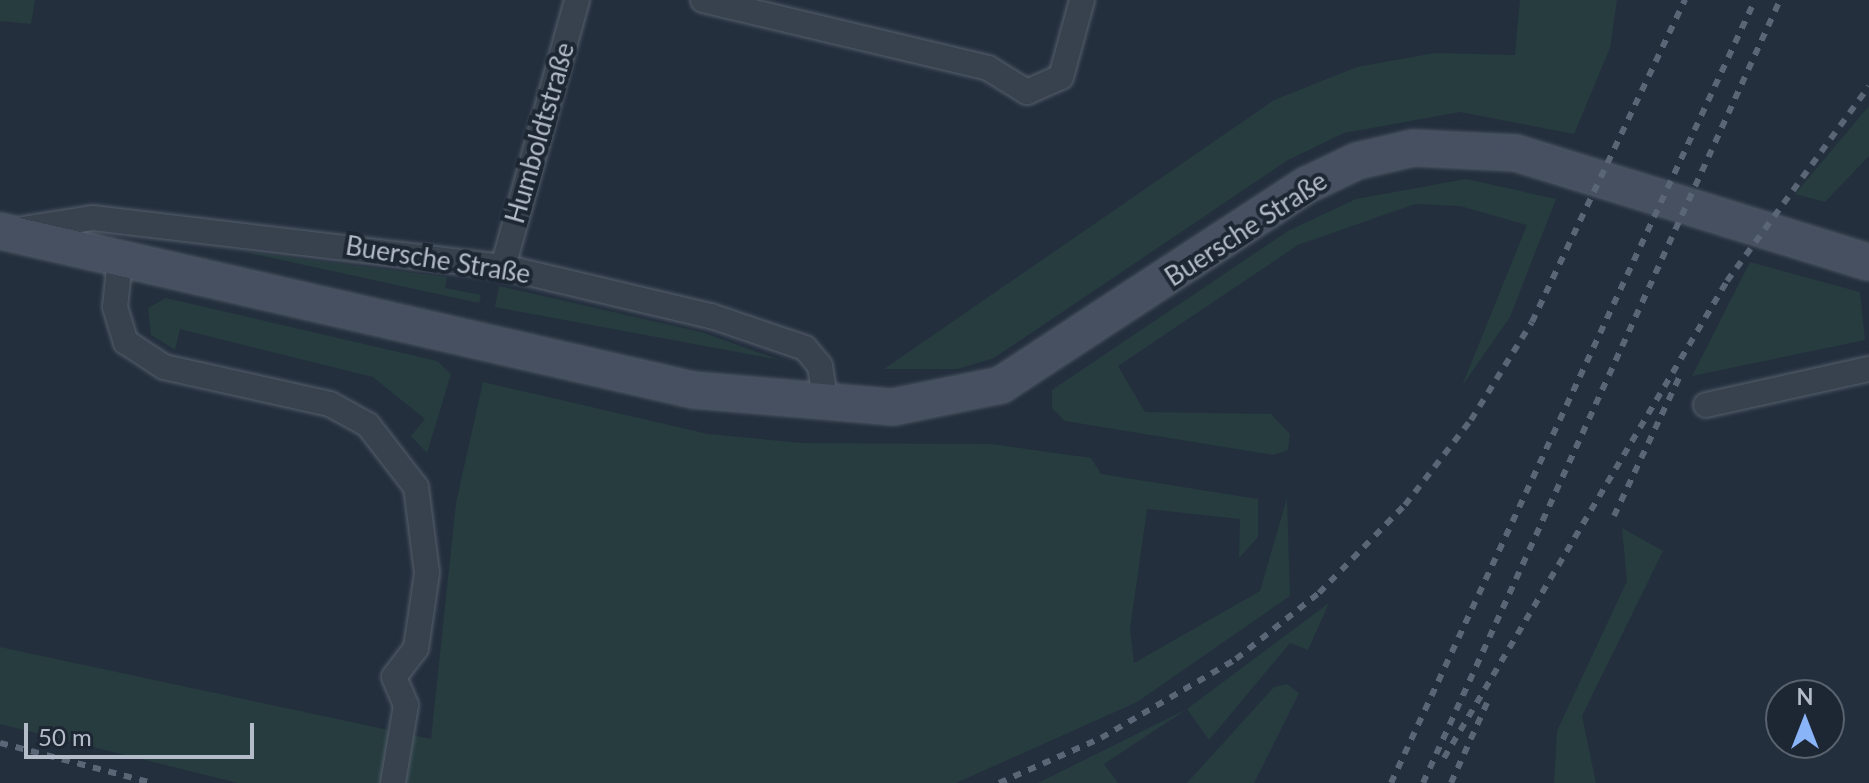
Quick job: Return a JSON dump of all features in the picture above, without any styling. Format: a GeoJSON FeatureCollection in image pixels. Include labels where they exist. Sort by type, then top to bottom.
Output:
{"type":"FeatureCollection","features":[{"type":"Feature","properties":{"kind":"main road","name":"Buersche Straße"},"geometry":{"type":"LineString","coordinates":[[1,232],[693,390],[826,405],[893,407],[1001,385],[1307,185],[1357,161],[1413,148],[1516,153],[1869,262]]}},
{"type":"Feature","properties":{"kind":"street","name":"Humboldtstraße"},"geometry":{"type":"LineString","coordinates":[[503,267],[577,0]]}},
{"type":"Feature","properties":{"kind":"street"},"geometry":{"type":"LineString","coordinates":[[703,0],[988,68],[1027,92],[1061,77],[1082,0]]}},
{"type":"Feature","properties":{"kind":"street","name":"Buersche Straße"},"geometry":{"type":"LineString","coordinates":[[1,232],[93,218],[503,267],[711,316],[805,348],[820,366],[826,405]]}},
{"type":"Feature","properties":{"kind":"street"},"geometry":{"type":"LineString","coordinates":[[120,259],[115,307],[126,342],[164,367],[330,404],[368,425],[399,458],[422,511],[427,573],[416,648],[394,677],[406,705],[393,783]]}},
{"type":"Feature","properties":{"kind":"street"},"geometry":{"type":"LineString","coordinates":[[1706,405],[1869,369]]}},
{"type":"Feature","properties":{"kind":"green space"},"geometry":{"type":"Polygon","coordinates":[[[0,0],[35,0],[31,24],[0,21],[0,0]]]}},
{"type":"Feature","properties":{"kind":"green space"},"geometry":{"type":"Polygon","coordinates":[[[1520,0],[1617,0],[1610,48],[1574,134],[1460,112],[1344,133],[1288,160],[994,358],[958,369],[884,369],[1274,100],[1357,67],[1435,53],[1515,55],[1520,0]]]}},
{"type":"Feature","properties":{"kind":"green space"},"geometry":{"type":"Polygon","coordinates":[[[1869,106],[1869,156],[1825,202],[1795,194],[1869,106]]]}},
{"type":"Feature","properties":{"kind":"green space"},"geometry":{"type":"Polygon","coordinates":[[[1466,179],[1556,199],[1510,317],[1462,386],[1527,225],[1460,206],[1415,204],[1298,245],[1118,366],[1145,412],[1271,414],[1290,434],[1288,450],[1273,455],[1065,421],[1052,408],[1052,390],[1288,231],[1356,199],[1466,179]]]}},
{"type":"Feature","properties":{"kind":"green space"},"geometry":{"type":"Polygon","coordinates":[[[240,251],[447,277],[445,288],[481,295],[479,303],[240,251]]]}},
{"type":"Feature","properties":{"kind":"green space"},"geometry":{"type":"Polygon","coordinates":[[[1750,262],[1860,292],[1865,340],[1692,376],[1750,262]]]}},
{"type":"Feature","properties":{"kind":"green space"},"geometry":{"type":"Polygon","coordinates":[[[499,286],[701,332],[780,360],[495,307],[499,286]]]}},
{"type":"Feature","properties":{"kind":"green space"},"geometry":{"type":"Polygon","coordinates":[[[166,298],[437,361],[451,374],[427,453],[411,436],[425,419],[373,377],[180,329],[175,350],[151,335],[148,308],[166,298]]]}},
{"type":"Feature","properties":{"kind":"green space"},"geometry":{"type":"Polygon","coordinates":[[[483,382],[708,434],[802,443],[992,444],[1091,458],[1101,474],[1258,499],[1258,537],[1239,558],[1240,519],[1147,509],[1130,629],[1134,663],[1260,591],[1287,498],[1290,596],[1137,702],[956,783],[238,783],[0,724],[0,647],[431,739],[456,503],[483,382]]]}},
{"type":"Feature","properties":{"kind":"green space"},"geometry":{"type":"Polygon","coordinates":[[[1622,528],[1663,551],[1582,716],[1596,783],[1554,783],[1557,731],[1627,581],[1622,528]]]}},
{"type":"Feature","properties":{"kind":"green space"},"geometry":{"type":"Polygon","coordinates":[[[1329,603],[1308,650],[1290,643],[1209,740],[1187,709],[1329,603]]]}},
{"type":"Feature","properties":{"kind":"green space"},"geometry":{"type":"Polygon","coordinates":[[[1287,684],[1299,693],[1254,783],[1187,783],[1274,687],[1287,684]]]}},
{"type":"Feature","properties":{"kind":"green space"},"geometry":{"type":"Polygon","coordinates":[[[1187,709],[1104,764],[1118,783],[1038,783],[1187,709]]]}},
{"type":"Feature","properties":{"kind":"railway"},"geometry":{"type":"LineString","coordinates":[[999,783],[1101,738],[1236,659],[1319,593],[1405,505],[1471,420],[1532,322],[1685,0]]}},
{"type":"Feature","properties":{"kind":"railway"},"geometry":{"type":"LineString","coordinates":[[1391,783],[1755,0]]}},
{"type":"Feature","properties":{"kind":"railway"},"geometry":{"type":"LineString","coordinates":[[1423,783],[1780,0]]}},
{"type":"Feature","properties":{"kind":"railway"},"geometry":{"type":"LineString","coordinates":[[1444,758],[1727,281],[1869,86]]}},
{"type":"Feature","properties":{"kind":"railway"},"geometry":{"type":"LineString","coordinates":[[1614,516],[1680,376]]}},
{"type":"Feature","properties":{"kind":"railway"},"geometry":{"type":"LineString","coordinates":[[1451,783],[1487,703]]}},
{"type":"Feature","properties":{"kind":"railway"},"geometry":{"type":"LineString","coordinates":[[0,743],[152,783]]}}]}
